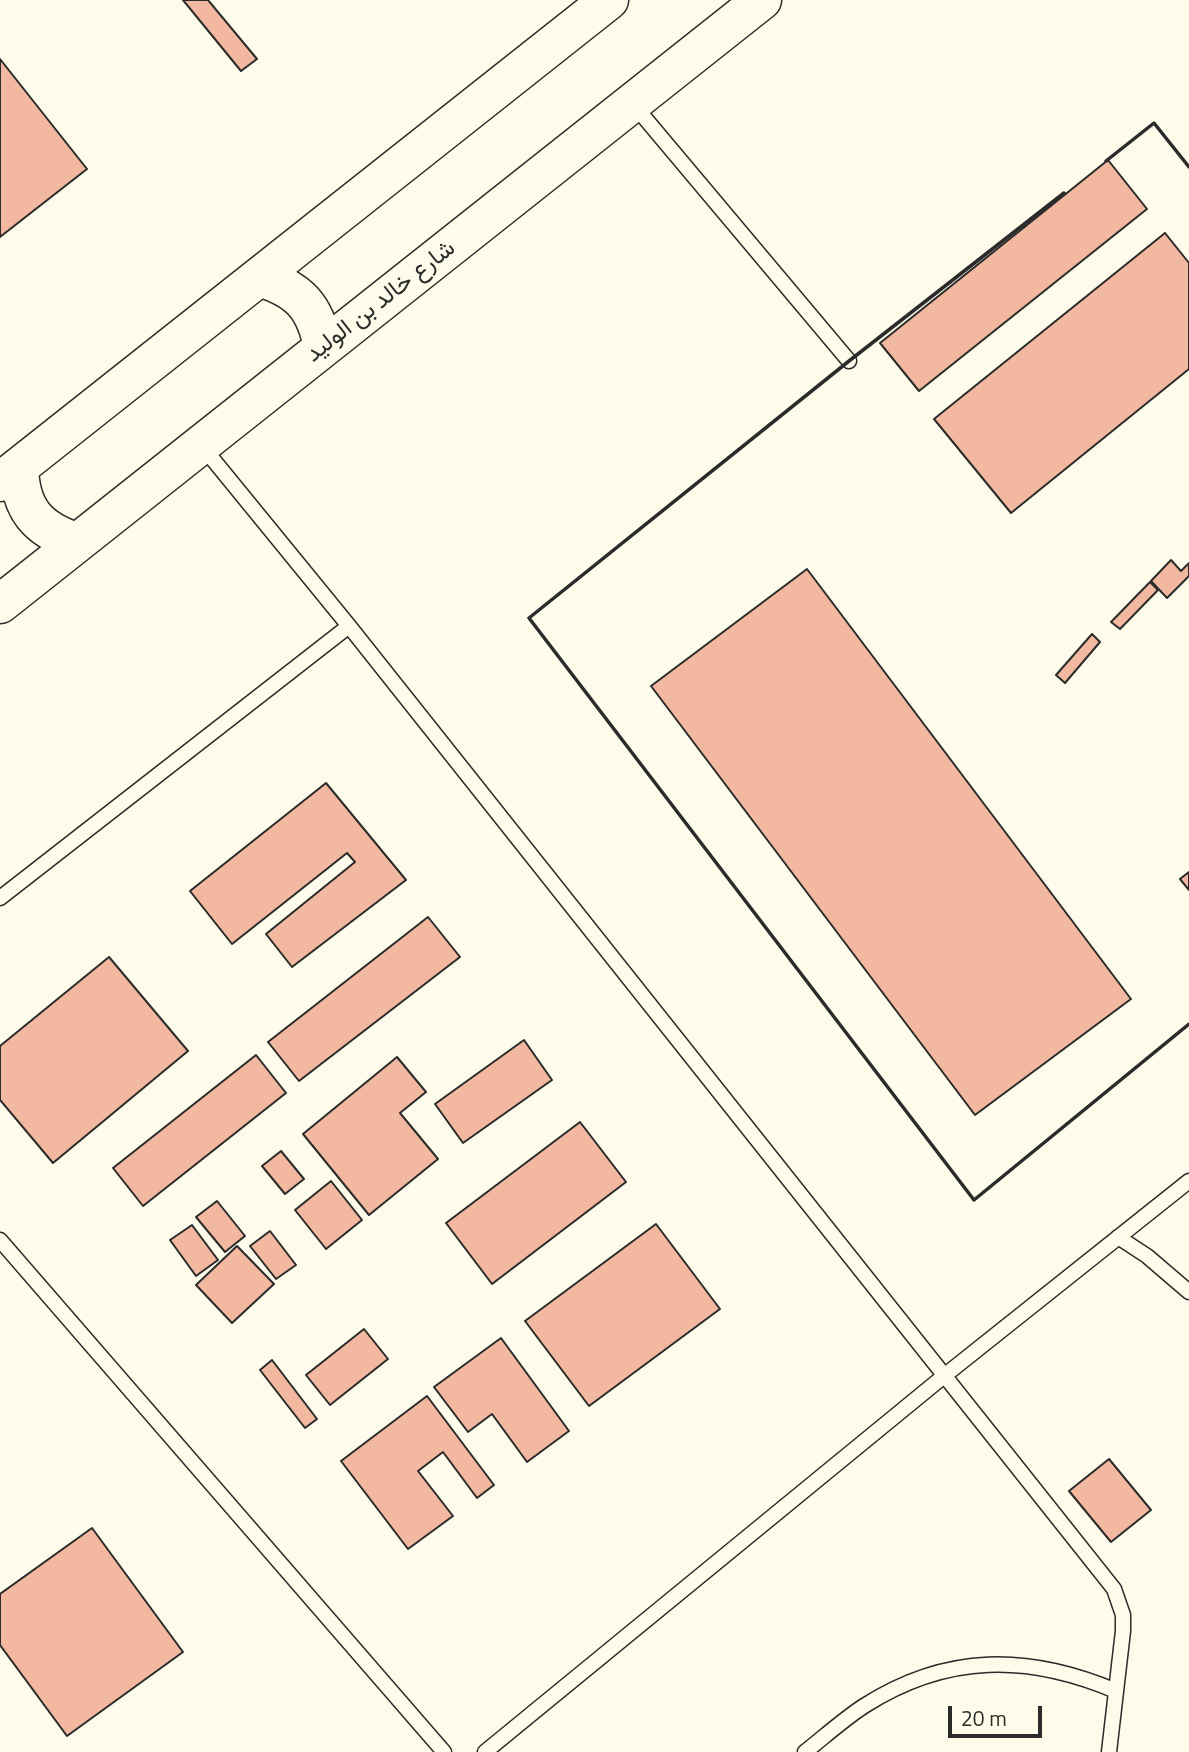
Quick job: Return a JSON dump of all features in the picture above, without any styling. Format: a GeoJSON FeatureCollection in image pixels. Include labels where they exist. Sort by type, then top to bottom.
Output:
{"type":"FeatureCollection","features":[{"type":"Feature","properties":{"kind":"main road"},"geometry":{"type":"LineString","coordinates":[[76,542],[56,536],[39,523],[27,507],[20,487],[10,474],[608,0]]}},
{"type":"Feature","properties":{"kind":"main road","name":"شارع خالد بن الوليد"},"geometry":{"type":"LineString","coordinates":[[0,604],[762,0]]}},
{"type":"Feature","properties":{"kind":"main road"},"geometry":{"type":"LineString","coordinates":[[259,277],[279,283],[303,301],[319,327],[323,348]]}},
{"type":"Feature","properties":{"kind":"lane"},"geometry":{"type":"LineString","coordinates":[[632,103],[849,361]]}},
{"type":"Feature","properties":{"kind":"lane"},"geometry":{"type":"LineString","coordinates":[[201,445],[349,626],[1114,1590],[1123,1615],[1109,1752]]}},
{"type":"Feature","properties":{"kind":"lane"},"geometry":{"type":"LineString","coordinates":[[0,898],[349,626]]}},
{"type":"Feature","properties":{"kind":"lane"},"geometry":{"type":"LineString","coordinates":[[485,1752],[944,1376],[1189,1181]]}},
{"type":"Feature","properties":{"kind":"lane"},"geometry":{"type":"LineString","coordinates":[[1118,1237],[1147,1256],[1189,1292]]}},
{"type":"Feature","properties":{"kind":"lane"},"geometry":{"type":"LineString","coordinates":[[0,1240],[444,1752]]}},
{"type":"Feature","properties":{"kind":"lane"},"geometry":{"type":"LineString","coordinates":[[805,1752],[863,1707],[896,1688],[931,1674],[1006,1664],[1044,1668],[1081,1677],[1116,1691]]}},
{"type":"Feature","properties":{"kind":"building"},"geometry":{"type":"Polygon","coordinates":[[[183,0],[208,0],[257,59],[241,71],[183,0]]]}},
{"type":"Feature","properties":{"kind":"building"},"geometry":{"type":"Polygon","coordinates":[[[0,59],[87,169],[0,237],[0,59]]]}},
{"type":"Feature","properties":{"kind":"building"},"geometry":{"type":"Polygon","coordinates":[[[1108,160],[1147,209],[919,391],[880,343],[1108,160]]]}},
{"type":"Feature","properties":{"kind":"building"},"geometry":{"type":"Polygon","coordinates":[[[1165,233],[1189,263],[1189,369],[1011,513],[934,419],[1165,233]]]}},
{"type":"Feature","properties":{"kind":"building"},"geometry":{"type":"Polygon","coordinates":[[[1171,560],[1181,571],[1189,563],[1189,576],[1167,598],[1151,581],[1171,560]]]}},
{"type":"Feature","properties":{"kind":"building"},"geometry":{"type":"Polygon","coordinates":[[[807,569],[1131,999],[975,1115],[651,686],[807,569]]]}},
{"type":"Feature","properties":{"kind":"building"},"geometry":{"type":"Polygon","coordinates":[[[1150,582],[1158,590],[1120,629],[1111,622],[1150,582]]]}},
{"type":"Feature","properties":{"kind":"building"},"geometry":{"type":"Polygon","coordinates":[[[1092,634],[1100,642],[1065,683],[1056,675],[1092,634]]]}},
{"type":"Feature","properties":{"kind":"building"},"geometry":{"type":"Polygon","coordinates":[[[326,783],[406,880],[292,967],[266,934],[355,862],[347,853],[232,944],[190,891],[326,783]]]}},
{"type":"Feature","properties":{"kind":"building"},"geometry":{"type":"Polygon","coordinates":[[[1189,872],[1189,890],[1180,879],[1189,872]]]}},
{"type":"Feature","properties":{"kind":"building"},"geometry":{"type":"Polygon","coordinates":[[[428,917],[460,957],[299,1081],[268,1042],[428,917]]]}},
{"type":"Feature","properties":{"kind":"building"},"geometry":{"type":"Polygon","coordinates":[[[109,957],[188,1051],[53,1163],[0,1100],[0,1046],[109,957]]]}},
{"type":"Feature","properties":{"kind":"building"},"geometry":{"type":"Polygon","coordinates":[[[524,1040],[552,1080],[463,1143],[435,1104],[524,1040]]]}},
{"type":"Feature","properties":{"kind":"building"},"geometry":{"type":"Polygon","coordinates":[[[256,1055],[286,1093],[143,1206],[113,1168],[256,1055]]]}},
{"type":"Feature","properties":{"kind":"building"},"geometry":{"type":"Polygon","coordinates":[[[397,1057],[426,1092],[400,1113],[438,1159],[369,1215],[303,1134],[397,1057]]]}},
{"type":"Feature","properties":{"kind":"building"},"geometry":{"type":"Polygon","coordinates":[[[580,1122],[626,1182],[492,1284],[446,1223],[580,1122]]]}},
{"type":"Feature","properties":{"kind":"building"},"geometry":{"type":"Polygon","coordinates":[[[281,1151],[304,1179],[285,1194],[262,1166],[281,1151]]]}},
{"type":"Feature","properties":{"kind":"building"},"geometry":{"type":"Polygon","coordinates":[[[331,1181],[362,1220],[326,1249],[295,1210],[331,1181]]]}},
{"type":"Feature","properties":{"kind":"building"},"geometry":{"type":"Polygon","coordinates":[[[217,1201],[245,1236],[225,1252],[196,1217],[217,1201]]]}},
{"type":"Feature","properties":{"kind":"building"},"geometry":{"type":"Polygon","coordinates":[[[656,1224],[720,1309],[589,1406],[525,1321],[656,1224]]]}},
{"type":"Feature","properties":{"kind":"building"},"geometry":{"type":"Polygon","coordinates":[[[192,1225],[218,1260],[196,1276],[170,1240],[192,1225]]]}},
{"type":"Feature","properties":{"kind":"building"},"geometry":{"type":"Polygon","coordinates":[[[270,1231],[296,1265],[276,1279],[250,1246],[270,1231]]]}},
{"type":"Feature","properties":{"kind":"building"},"geometry":{"type":"Polygon","coordinates":[[[237,1246],[274,1284],[232,1323],[196,1285],[237,1246]]]}},
{"type":"Feature","properties":{"kind":"building"},"geometry":{"type":"Polygon","coordinates":[[[364,1329],[388,1359],[330,1405],[306,1375],[364,1329]]]}},
{"type":"Feature","properties":{"kind":"building"},"geometry":{"type":"Polygon","coordinates":[[[501,1338],[569,1431],[527,1462],[492,1414],[468,1432],[434,1387],[501,1338]]]}},
{"type":"Feature","properties":{"kind":"building"},"geometry":{"type":"Polygon","coordinates":[[[272,1360],[317,1419],[305,1428],[260,1370],[272,1360]]]}},
{"type":"Feature","properties":{"kind":"building"},"geometry":{"type":"Polygon","coordinates":[[[427,1396],[494,1485],[477,1498],[443,1452],[418,1471],[453,1516],[408,1549],[341,1461],[427,1396]]]}},
{"type":"Feature","properties":{"kind":"building"},"geometry":{"type":"Polygon","coordinates":[[[1109,1459],[1151,1510],[1111,1542],[1069,1491],[1109,1459]]]}},
{"type":"Feature","properties":{"kind":"building"},"geometry":{"type":"Polygon","coordinates":[[[92,1528],[183,1652],[67,1736],[0,1645],[0,1594],[92,1528]]]}},
{"type":"Feature","properties":{"kind":"wall"},"geometry":{"type":"LineString","coordinates":[[1106,161],[1154,123],[1189,167]]}},
{"type":"Feature","properties":{"kind":"wall"},"geometry":{"type":"LineString","coordinates":[[1064,193],[849,361],[529,618],[974,1200],[1189,1024]]}}]}
